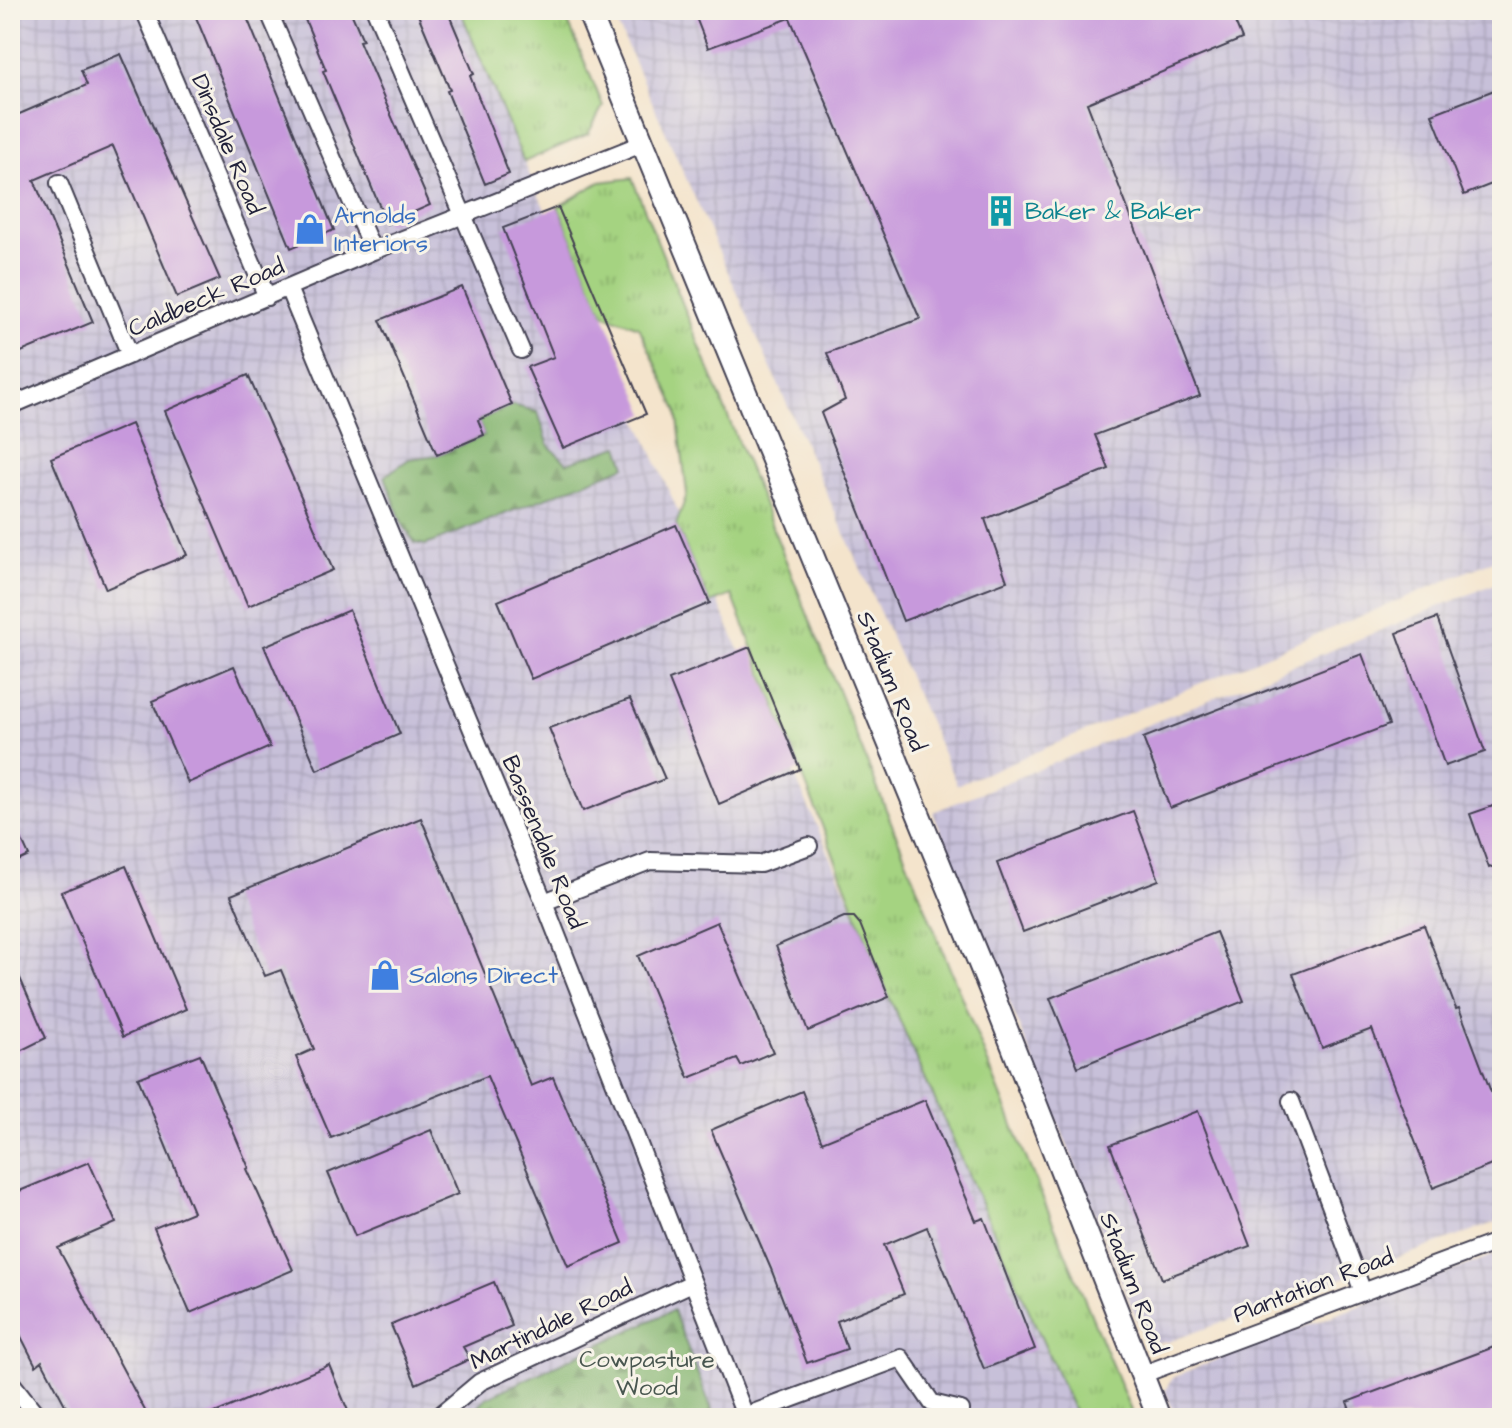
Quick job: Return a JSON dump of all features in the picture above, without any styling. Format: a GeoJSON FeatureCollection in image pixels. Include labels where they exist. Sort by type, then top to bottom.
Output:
{"type":"FeatureCollection","features":[{"type":"Feature","properties":{"kind":"street","name":"Dinsdale Road"},"geometry":{"type":"LineString","coordinates":[[144,10],[267,297]]}},
{"type":"Feature","properties":{"kind":"street"},"geometry":{"type":"LineString","coordinates":[[268,10],[373,251]]}},
{"type":"Feature","properties":{"kind":"street"},"geometry":{"type":"LineString","coordinates":[[375,10],[521,350]]}},
{"type":"Feature","properties":{"kind":"street","name":"Stadium Road"},"geometry":{"type":"LineString","coordinates":[[588,10],[990,988],[1159,1418]]}},
{"type":"Feature","properties":{"kind":"street","name":"Caldbeck Road"},"geometry":{"type":"LineString","coordinates":[[10,406],[373,251],[644,143]]}},
{"type":"Feature","properties":{"kind":"street"},"geometry":{"type":"LineString","coordinates":[[59,183],[130,355]]}},
{"type":"Feature","properties":{"kind":"street","name":"Bassendale Road"},"geometry":{"type":"LineString","coordinates":[[288,288],[544,902],[746,1417]]}},
{"type":"Feature","properties":{"kind":"street"},"geometry":{"type":"LineString","coordinates":[[544,902],[650,861],[760,864],[809,846]]}},
{"type":"Feature","properties":{"kind":"street"},"geometry":{"type":"LineString","coordinates":[[1291,1101],[1363,1292]]}},
{"type":"Feature","properties":{"kind":"street","name":"Plantation Road"},"geometry":{"type":"LineString","coordinates":[[1141,1375],[1502,1240]]}},
{"type":"Feature","properties":{"kind":"street","name":"Martindale Road"},"geometry":{"type":"LineString","coordinates":[[437,1418],[480,1382],[692,1283]]}},
{"type":"Feature","properties":{"kind":"street"},"geometry":{"type":"LineString","coordinates":[[746,1417],[901,1358],[932,1403],[961,1410]]}},
{"type":"Feature","properties":{"kind":"street"},"geometry":{"type":"LineString","coordinates":[[10,1381],[39,1418]]}},
{"type":"Feature","properties":{"kind":"shaded area"},"geometry":{"type":"Polygon","coordinates":[[[10,10],[460,10],[524,162],[1078,1418],[10,1418],[10,10]]]}},
{"type":"Feature","properties":{"kind":"shaded area"},"geometry":{"type":"Polygon","coordinates":[[[611,10],[1502,10],[1502,557],[957,785],[611,10]]]}},
{"type":"Feature","properties":{"kind":"shaded area"},"geometry":{"type":"Polygon","coordinates":[[[1502,581],[1502,1220],[1168,1342],[1154,1343],[1143,1334],[933,812],[1502,581]]]}},
{"type":"Feature","properties":{"kind":"shaded area"},"geometry":{"type":"Polygon","coordinates":[[[1502,1252],[1502,1418],[1176,1418],[1165,1390],[1173,1378],[1502,1252]]]}},
{"type":"Feature","properties":{"kind":"green space"},"geometry":{"type":"Polygon","coordinates":[[[460,10],[563,10],[603,106],[588,134],[524,162],[460,10]]]}},
{"type":"Feature","properties":{"kind":"green space"},"geometry":{"type":"Polygon","coordinates":[[[632,178],[1134,1418],[1077,1418],[889,997],[732,595],[710,603],[676,525],[687,494],[677,410],[639,327],[603,314],[558,207],[600,182],[632,178]]]}},
{"type":"Feature","properties":{"kind":"green space"},"geometry":{"type":"Polygon","coordinates":[[[512,405],[538,412],[549,446],[567,463],[619,446],[626,466],[426,545],[415,543],[402,523],[385,476],[409,459],[437,455],[484,436],[478,420],[512,405]]]}},
{"type":"Feature","properties":{"kind":"green space","name":"Cowpasture Wood"},"geometry":{"type":"Polygon","coordinates":[[[673,1310],[715,1418],[467,1418],[486,1398],[673,1310]]]}},
{"type":"Feature","properties":{"kind":"building"},"geometry":{"type":"Polygon","coordinates":[[[193,10],[244,10],[334,230],[291,248],[193,10]]]}},
{"type":"Feature","properties":{"kind":"building"},"geometry":{"type":"Polygon","coordinates":[[[301,10],[350,10],[363,40],[359,41],[430,205],[387,224],[301,10]]]}},
{"type":"Feature","properties":{"kind":"building"},"geometry":{"type":"Polygon","coordinates":[[[416,10],[447,10],[474,74],[470,76],[509,174],[485,184],[416,10]]]}},
{"type":"Feature","properties":{"kind":"building","name":"Baker & Baker"},"geometry":{"type":"Polygon","coordinates":[[[693,10],[1230,10],[1242,39],[1087,103],[1200,396],[1095,435],[1109,469],[985,519],[1007,581],[903,621],[821,413],[845,400],[827,353],[920,319],[790,18],[708,48],[693,10]]]}},
{"type":"Feature","properties":{"kind":"building"},"geometry":{"type":"Polygon","coordinates":[[[121,54],[220,279],[177,297],[113,146],[34,180],[93,322],[14,355],[10,347],[10,118],[87,85],[81,70],[121,54]]]}},
{"type":"Feature","properties":{"kind":"building"},"geometry":{"type":"Polygon","coordinates":[[[1502,87],[1502,180],[1464,195],[1432,114],[1502,87]]]}},
{"type":"Feature","properties":{"kind":"building"},"geometry":{"type":"Polygon","coordinates":[[[558,207],[646,414],[563,448],[527,367],[554,357],[503,228],[558,207]]]}},
{"type":"Feature","properties":{"kind":"building"},"geometry":{"type":"Polygon","coordinates":[[[462,287],[512,405],[478,420],[484,435],[437,455],[380,320],[462,287]]]}},
{"type":"Feature","properties":{"kind":"building"},"geometry":{"type":"Polygon","coordinates":[[[248,375],[333,570],[248,606],[165,411],[248,375]]]}},
{"type":"Feature","properties":{"kind":"building"},"geometry":{"type":"Polygon","coordinates":[[[131,424],[187,555],[106,589],[51,458],[131,424]]]}},
{"type":"Feature","properties":{"kind":"building"},"geometry":{"type":"Polygon","coordinates":[[[676,525],[710,603],[531,679],[498,601],[676,525]]]}},
{"type":"Feature","properties":{"kind":"building"},"geometry":{"type":"Polygon","coordinates":[[[349,610],[400,734],[317,770],[264,646],[349,610]]]}},
{"type":"Feature","properties":{"kind":"building"},"geometry":{"type":"Polygon","coordinates":[[[1437,618],[1485,752],[1445,766],[1397,633],[1437,618]]]}},
{"type":"Feature","properties":{"kind":"building"},"geometry":{"type":"Polygon","coordinates":[[[750,647],[800,769],[719,804],[669,680],[750,647]]]}},
{"type":"Feature","properties":{"kind":"building"},"geometry":{"type":"Polygon","coordinates":[[[1362,654],[1389,725],[1170,808],[1143,738],[1362,654]]]}},
{"type":"Feature","properties":{"kind":"building"},"geometry":{"type":"Polygon","coordinates":[[[234,666],[270,747],[188,783],[152,701],[234,666]]]}},
{"type":"Feature","properties":{"kind":"building"},"geometry":{"type":"Polygon","coordinates":[[[630,699],[665,779],[583,811],[549,728],[630,699]]]}},
{"type":"Feature","properties":{"kind":"building"},"geometry":{"type":"Polygon","coordinates":[[[1502,803],[1502,863],[1489,868],[1470,814],[1502,803]]]}},
{"type":"Feature","properties":{"kind":"building"},"geometry":{"type":"Polygon","coordinates":[[[1133,811],[1159,880],[1023,932],[997,863],[1133,811]]]}},
{"type":"Feature","properties":{"kind":"building"},"geometry":{"type":"Polygon","coordinates":[[[10,814],[29,856],[10,865],[10,814]]]}},
{"type":"Feature","properties":{"kind":"building"},"geometry":{"type":"Polygon","coordinates":[[[421,818],[531,1086],[553,1077],[623,1243],[568,1266],[487,1076],[331,1138],[296,1057],[314,1049],[281,970],[265,976],[231,895],[421,818]]]}},
{"type":"Feature","properties":{"kind":"building"},"geometry":{"type":"Polygon","coordinates":[[[126,866],[186,1009],[123,1037],[61,892],[126,866]]]}},
{"type":"Feature","properties":{"kind":"building"},"geometry":{"type":"Polygon","coordinates":[[[844,917],[854,917],[860,924],[889,997],[808,1031],[776,946],[844,917]]]}},
{"type":"Feature","properties":{"kind":"building"},"geometry":{"type":"Polygon","coordinates":[[[717,922],[773,1052],[741,1066],[737,1059],[689,1078],[638,956],[717,922]]]}},
{"type":"Feature","properties":{"kind":"building"},"geometry":{"type":"Polygon","coordinates":[[[1424,925],[1502,1121],[1502,1161],[1433,1188],[1372,1029],[1322,1048],[1293,974],[1424,925]]]}},
{"type":"Feature","properties":{"kind":"building"},"geometry":{"type":"Polygon","coordinates":[[[1216,932],[1244,1001],[1078,1067],[1050,998],[1216,932]]]}},
{"type":"Feature","properties":{"kind":"building"},"geometry":{"type":"Polygon","coordinates":[[[10,955],[46,1038],[10,1056],[10,955]]]}},
{"type":"Feature","properties":{"kind":"building"},"geometry":{"type":"Polygon","coordinates":[[[200,1054],[293,1270],[190,1313],[154,1228],[193,1212],[138,1078],[200,1054]]]}},
{"type":"Feature","properties":{"kind":"building"},"geometry":{"type":"Polygon","coordinates":[[[802,1091],[822,1142],[925,1100],[976,1221],[984,1218],[1035,1349],[984,1369],[927,1227],[884,1245],[904,1294],[837,1321],[847,1349],[807,1363],[771,1269],[711,1130],[802,1091]]]}},
{"type":"Feature","properties":{"kind":"building"},"geometry":{"type":"Polygon","coordinates":[[[1198,1111],[1250,1246],[1162,1279],[1110,1145],[1198,1111]]]}},
{"type":"Feature","properties":{"kind":"building"},"geometry":{"type":"Polygon","coordinates":[[[431,1130],[458,1194],[355,1236],[328,1173],[431,1130]]]}},
{"type":"Feature","properties":{"kind":"building"},"geometry":{"type":"Polygon","coordinates":[[[89,1162],[116,1223],[58,1248],[149,1418],[72,1418],[42,1361],[36,1366],[10,1315],[10,1195],[89,1162]]]}},
{"type":"Feature","properties":{"kind":"building"},"geometry":{"type":"Polygon","coordinates":[[[494,1282],[512,1326],[463,1347],[470,1359],[416,1384],[391,1325],[494,1282]]]}},
{"type":"Feature","properties":{"kind":"building"},"geometry":{"type":"Polygon","coordinates":[[[1502,1344],[1502,1418],[1353,1418],[1347,1402],[1502,1344]]]}},
{"type":"Feature","properties":{"kind":"building"},"geometry":{"type":"Polygon","coordinates":[[[329,1365],[351,1418],[203,1418],[329,1365]]]}},
{"type":"Feature","properties":{"kind":"place","name":"Baker & Baker"},"geometry":{"type":"Point","coordinates":[1001,211]}},
{"type":"Feature","properties":{"kind":"place","name":"Arnolds Interiors"},"geometry":{"type":"Point","coordinates":[310,229]}},
{"type":"Feature","properties":{"kind":"place","name":"Salons Direct"},"geometry":{"type":"Point","coordinates":[385,975]}}]}
